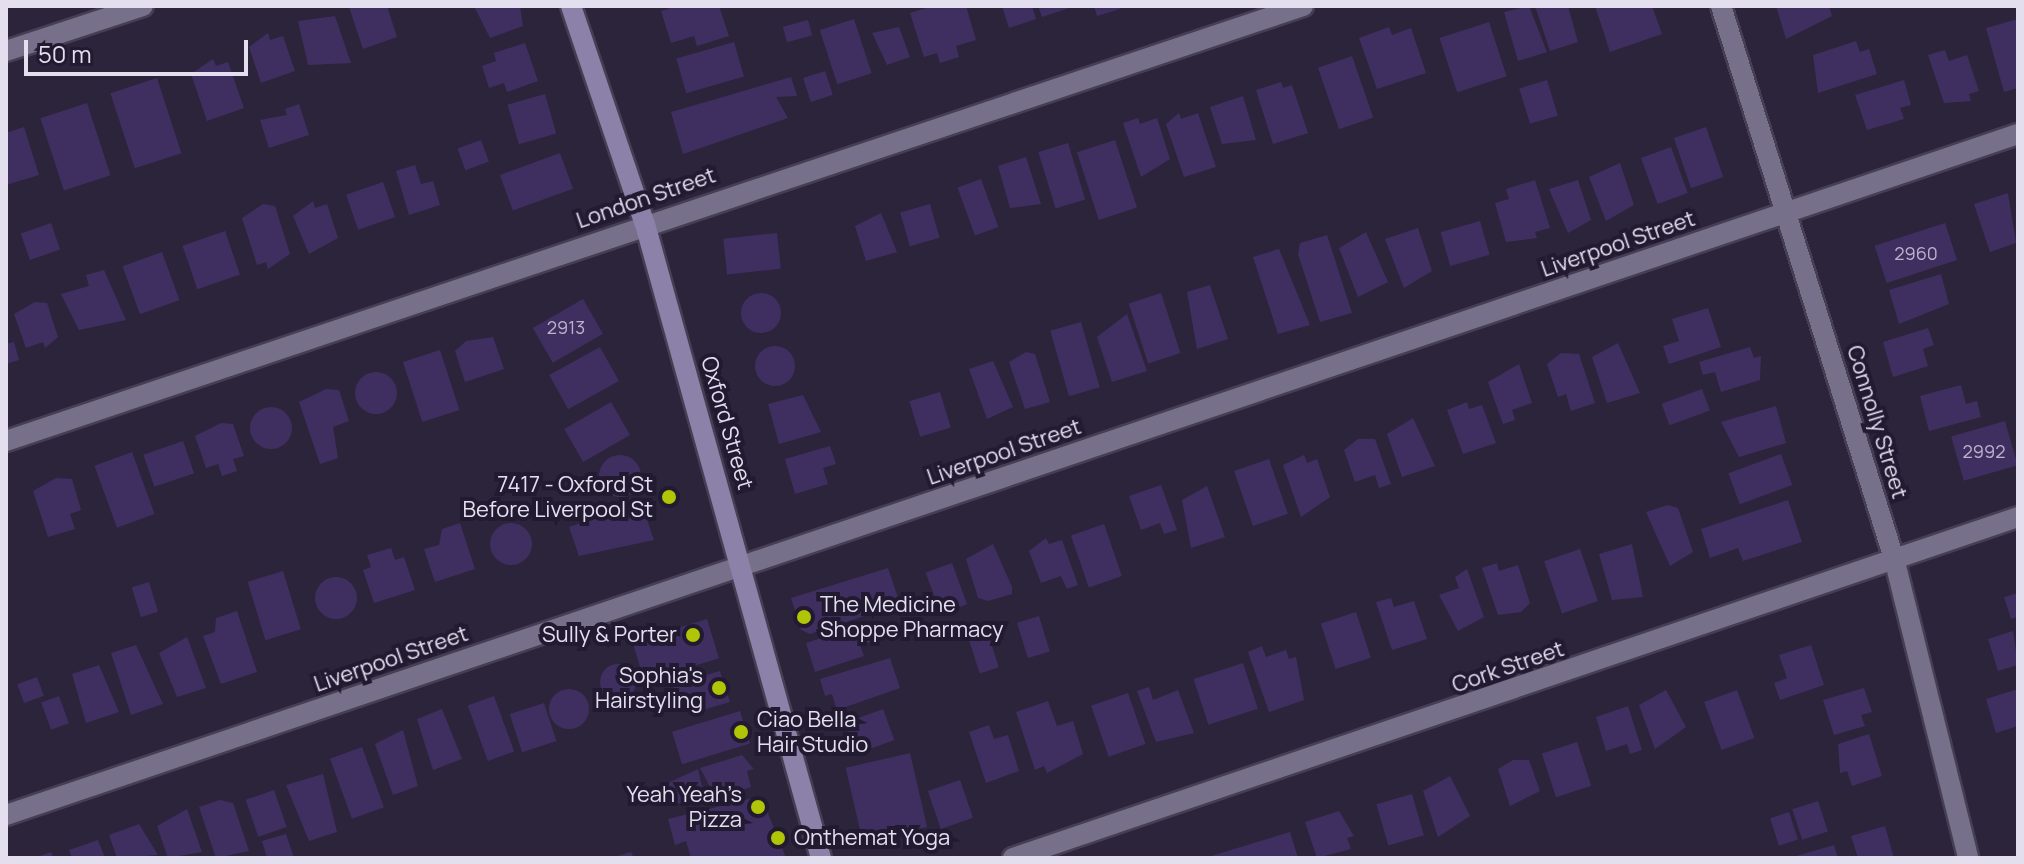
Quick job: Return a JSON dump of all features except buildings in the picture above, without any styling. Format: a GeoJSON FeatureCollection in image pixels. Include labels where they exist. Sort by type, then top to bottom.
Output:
{"type":"FeatureCollection","features":[{"type":"Feature","properties":{"kind":"main road","name":"Oxford Street"},"geometry":{"type":"LineString","coordinates":[[571,6],[645,224],[743,566],[821,858]]}},
{"type":"Feature","properties":{"kind":"street"},"geometry":{"type":"LineString","coordinates":[[6,51],[143,6]]}},
{"type":"Feature","properties":{"kind":"street","name":"London Street"},"geometry":{"type":"LineString","coordinates":[[6,441],[645,224],[1303,6]]}},
{"type":"Feature","properties":{"kind":"street","name":"Connolly Street"},"geometry":{"type":"LineString","coordinates":[[1721,6],[1895,562],[1968,858]]}},
{"type":"Feature","properties":{"kind":"street","name":"Liverpool Street"},"geometry":{"type":"LineString","coordinates":[[6,815],[2018,134]]}},
{"type":"Feature","properties":{"kind":"street","name":"Cork Street"},"geometry":{"type":"LineString","coordinates":[[1013,858],[1895,562],[2018,517]]}},
{"type":"Feature","properties":{"kind":"place","name":"7417 - Oxford St Before Liverpool St"},"geometry":{"type":"Point","coordinates":[669,497]}},
{"type":"Feature","properties":{"kind":"place","name":"The Medicine Shoppe Pharmacy"},"geometry":{"type":"Point","coordinates":[804,617]}},
{"type":"Feature","properties":{"kind":"place","name":"Sully & Porter"},"geometry":{"type":"Point","coordinates":[693,635]}},
{"type":"Feature","properties":{"kind":"place","name":"Sophia's Hairstyling"},"geometry":{"type":"Point","coordinates":[719,688]}},
{"type":"Feature","properties":{"kind":"place","name":"Ciao Bella Hair Studio"},"geometry":{"type":"Point","coordinates":[741,732]}},
{"type":"Feature","properties":{"kind":"place","name":"Yeah Yeah’s Pizza"},"geometry":{"type":"Point","coordinates":[758,807]}},
{"type":"Feature","properties":{"kind":"place","name":"Onthemat Yoga"},"geometry":{"type":"Point","coordinates":[778,838]}}]}
